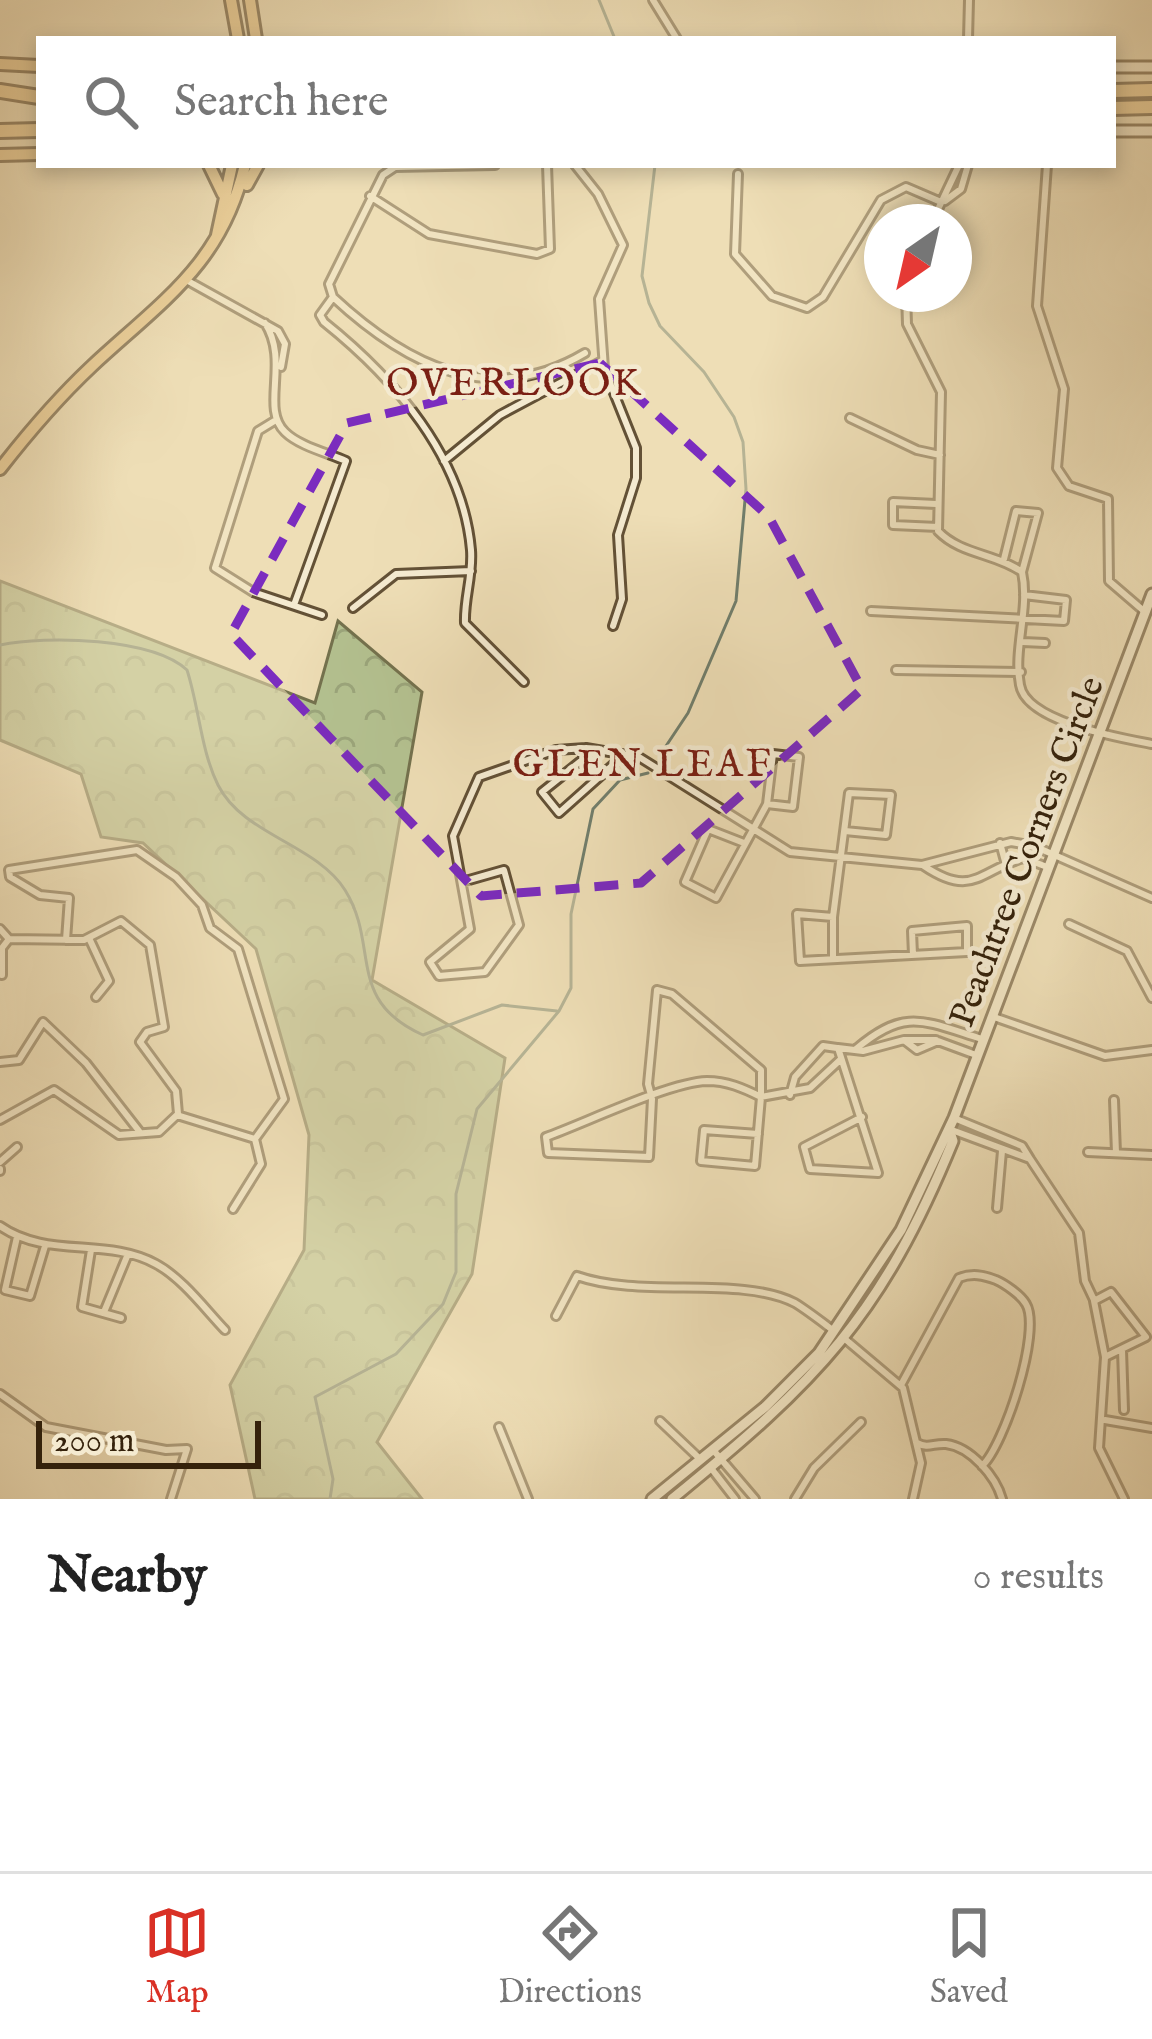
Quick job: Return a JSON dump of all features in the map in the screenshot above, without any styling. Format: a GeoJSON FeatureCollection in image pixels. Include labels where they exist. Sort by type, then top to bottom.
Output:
{"type":"FeatureCollection","features":[{"type":"Feature","properties":{"kind":"highway"},"geometry":{"type":"LineString","coordinates":[[1116,91],[1152,90]]}},
{"type":"Feature","properties":{"kind":"highway"},"geometry":{"type":"LineString","coordinates":[[0,91],[36,97]]}},
{"type":"Feature","properties":{"kind":"highway"},"geometry":{"type":"LineString","coordinates":[[1116,108],[1152,107]]}},
{"type":"Feature","properties":{"kind":"highway"},"geometry":{"type":"LineString","coordinates":[[0,131],[36,130]]}},
{"type":"Feature","properties":{"kind":"main road"},"geometry":{"type":"LineString","coordinates":[[233,0],[239,36]]}},
{"type":"Feature","properties":{"kind":"main road"},"geometry":{"type":"LineString","coordinates":[[250,0],[256,36]]}},
{"type":"Feature","properties":{"kind":"main road"},"geometry":{"type":"LineString","coordinates":[[0,64],[36,66]]}},
{"type":"Feature","properties":{"kind":"main road"},"geometry":{"type":"LineString","coordinates":[[0,155],[36,154]]}},
{"type":"Feature","properties":{"kind":"main road"},"geometry":{"type":"LineString","coordinates":[[210,168],[224,199]]}},
{"type":"Feature","properties":{"kind":"main road"},"geometry":{"type":"LineString","coordinates":[[218,238],[231,168]]}},
{"type":"Feature","properties":{"kind":"main road"},"geometry":{"type":"LineString","coordinates":[[0,469],[70,387],[187,280],[232,214],[244,168]]}},
{"type":"Feature","properties":{"kind":"main road"},"geometry":{"type":"LineString","coordinates":[[218,238],[237,219],[257,168]]}},
{"type":"Feature","properties":{"kind":"street"},"geometry":{"type":"LineString","coordinates":[[653,0],[675,36]]}},
{"type":"Feature","properties":{"kind":"street"},"geometry":{"type":"LineString","coordinates":[[968,36],[969,0]]}},
{"type":"Feature","properties":{"kind":"street"},"geometry":{"type":"LineString","coordinates":[[1116,67],[1152,67]]}},
{"type":"Feature","properties":{"kind":"street"},"geometry":{"type":"LineString","coordinates":[[1116,131],[1152,130]]}},
{"type":"Feature","properties":{"kind":"street"},"geometry":{"type":"LineString","coordinates":[[394,168],[370,196],[329,284],[333,297],[371,332],[445,368],[495,380],[549,374],[585,353]]}},
{"type":"Feature","properties":{"kind":"street"},"geometry":{"type":"LineString","coordinates":[[370,196],[429,233],[537,254],[550,249],[547,168]]}},
{"type":"Feature","properties":{"kind":"street"},"geometry":{"type":"LineString","coordinates":[[577,168],[623,245],[599,299],[602,361],[636,448],[636,478],[618,535],[622,599],[613,626]]}},
{"type":"Feature","properties":{"kind":"street"},"geometry":{"type":"LineString","coordinates":[[941,202],[958,168]]}},
{"type":"Feature","properties":{"kind":"street"},"geometry":{"type":"LineString","coordinates":[[941,202],[958,193],[967,168]]}},
{"type":"Feature","properties":{"kind":"street"},"geometry":{"type":"LineString","coordinates":[[1047,168],[1036,306],[1064,388],[1057,468],[1069,486],[1108,499],[1109,581],[1150,602]]}},
{"type":"Feature","properties":{"kind":"street"},"geometry":{"type":"LineString","coordinates":[[738,174],[735,254],[772,296],[807,308],[823,297],[886,194],[906,187],[941,202]]}},
{"type":"Feature","properties":{"kind":"street"},"geometry":{"type":"LineString","coordinates":[[187,280],[278,331],[285,344],[273,405],[277,419],[286,434],[346,461],[294,605]]}},
{"type":"Feature","properties":{"kind":"street"},"geometry":{"type":"LineString","coordinates":[[333,297],[320,315],[324,322],[382,374],[424,426],[444,461],[466,520],[471,571],[464,623],[524,682]]}},
{"type":"Feature","properties":{"kind":"street"},"geometry":{"type":"LineString","coordinates":[[907,312],[907,324],[941,392],[938,527],[952,545],[1004,560],[1022,572]]}},
{"type":"Feature","properties":{"kind":"street"},"geometry":{"type":"LineString","coordinates":[[444,461],[500,415],[602,361]]}},
{"type":"Feature","properties":{"kind":"street"},"geometry":{"type":"LineString","coordinates":[[543,392],[549,374]]}},
{"type":"Feature","properties":{"kind":"street"},"geometry":{"type":"LineString","coordinates":[[850,418],[917,450],[940,454]]}},
{"type":"Feature","properties":{"kind":"street"},"geometry":{"type":"LineString","coordinates":[[277,419],[258,431],[215,568],[253,592],[322,615]]}},
{"type":"Feature","properties":{"kind":"street"},"geometry":{"type":"LineString","coordinates":[[938,504],[893,502],[893,525],[938,527]]}},
{"type":"Feature","properties":{"kind":"street"},"geometry":{"type":"LineString","coordinates":[[1004,560],[1016,511],[1037,513],[1022,572],[1019,687],[1032,705],[1098,734],[1152,744]]}},
{"type":"Feature","properties":{"kind":"street"},"geometry":{"type":"LineString","coordinates":[[353,608],[396,574],[471,571]]}},
{"type":"Feature","properties":{"kind":"street"},"geometry":{"type":"LineString","coordinates":[[871,611],[1064,621],[1066,599],[1024,595]]}},
{"type":"Feature","properties":{"kind":"street","name":"Peachtree Corners Circle"},"geometry":{"type":"LineString","coordinates":[[652,1499],[796,1396],[916,1228],[952,1141],[952,1123],[1048,862],[1150,602]]}},
{"type":"Feature","properties":{"kind":"street"},"geometry":{"type":"LineString","coordinates":[[1023,642],[1045,643]]}},
{"type":"Feature","properties":{"kind":"street"},"geometry":{"type":"LineString","coordinates":[[896,670],[1021,672]]}},
{"type":"Feature","properties":{"kind":"street"},"geometry":{"type":"LineString","coordinates":[[462,882],[504,870],[519,926],[485,972],[439,976],[430,962],[470,929],[453,836],[479,777],[556,750],[586,748],[639,757],[790,851],[922,865],[1000,843],[1034,846],[1048,862]]}},
{"type":"Feature","properties":{"kind":"street"},"geometry":{"type":"LineString","coordinates":[[586,748],[582,760],[542,792],[560,813],[624,755]]}},
{"type":"Feature","properties":{"kind":"street"},"geometry":{"type":"LineString","coordinates":[[744,843],[708,829],[686,882],[716,898],[767,804],[772,754],[799,757],[793,807],[767,804]]}},
{"type":"Feature","properties":{"kind":"street"},"geometry":{"type":"LineString","coordinates":[[833,959],[832,917],[849,794],[890,795],[886,836],[844,831]]}},
{"type":"Feature","properties":{"kind":"street"},"geometry":{"type":"LineString","coordinates":[[1000,843],[1006,865]]}},
{"type":"Feature","properties":{"kind":"street"},"geometry":{"type":"LineString","coordinates":[[66,940],[69,898],[40,895],[10,877],[9,870],[136,850],[176,877],[202,905],[210,928],[238,949],[284,1099],[255,1139],[260,1163],[233,1209]]}},
{"type":"Feature","properties":{"kind":"street"},"geometry":{"type":"LineString","coordinates":[[922,865],[956,883],[976,882],[1024,858],[1152,898]]}},
{"type":"Feature","properties":{"kind":"street"},"geometry":{"type":"LineString","coordinates":[[832,917],[797,914],[800,961],[833,959],[913,955],[967,952],[967,926],[912,931],[913,955]]}},
{"type":"Feature","properties":{"kind":"street"},"geometry":{"type":"LineString","coordinates":[[0,929],[9,939],[66,940],[89,938],[121,921],[150,945],[164,1027],[147,1032],[140,1042],[176,1091],[177,1115],[159,1132],[119,1135],[54,1090],[0,1120]]}},
{"type":"Feature","properties":{"kind":"street"},"geometry":{"type":"LineString","coordinates":[[1069,924],[1127,951],[1148,977],[1152,998]]}},
{"type":"Feature","properties":{"kind":"street"},"geometry":{"type":"LineString","coordinates":[[89,938],[110,981],[95,997]]}},
{"type":"Feature","properties":{"kind":"street"},"geometry":{"type":"LineString","coordinates":[[2,975],[2,948],[9,939]]}},
{"type":"Feature","properties":{"kind":"street"},"geometry":{"type":"LineString","coordinates":[[758,1134],[704,1130],[701,1161],[754,1166],[758,1134],[761,1096],[761,1070],[672,994],[657,990],[648,1084],[652,1099],[649,1157],[548,1153],[546,1137],[652,1099],[703,1081],[736,1084],[761,1096],[790,1095],[810,1088],[840,1060]]}},
{"type":"Feature","properties":{"kind":"street"},"geometry":{"type":"LineString","coordinates":[[991,1016],[1105,1056],[1152,1050]]}},
{"type":"Feature","properties":{"kind":"street"},"geometry":{"type":"LineString","coordinates":[[854,1051],[885,1024],[903,1020],[982,1039]]}},
{"type":"Feature","properties":{"kind":"street"},"geometry":{"type":"LineString","coordinates":[[0,1062],[19,1060],[43,1022],[86,1063],[139,1131]]}},
{"type":"Feature","properties":{"kind":"street"},"geometry":{"type":"LineString","coordinates":[[790,1095],[796,1077],[824,1046],[854,1051],[904,1040],[938,1041],[976,1055]]}},
{"type":"Feature","properties":{"kind":"street"},"geometry":{"type":"LineString","coordinates":[[838,1048],[862,1117],[878,1174],[810,1169],[804,1147],[862,1117]]}},
{"type":"Feature","properties":{"kind":"street"},"geometry":{"type":"LineString","coordinates":[[1114,1100],[1116,1154]]}},
{"type":"Feature","properties":{"kind":"street"},"geometry":{"type":"LineString","coordinates":[[177,1115],[255,1139]]}},
{"type":"Feature","properties":{"kind":"street"},"geometry":{"type":"LineString","coordinates":[[952,1123],[1001,1150],[1030,1159]]}},
{"type":"Feature","properties":{"kind":"street"},"geometry":{"type":"LineString","coordinates":[[952,1123],[1022,1146],[1079,1233],[1085,1281],[1094,1301],[1105,1357],[1105,1420],[1099,1448],[1124,1499]]}},
{"type":"Feature","properties":{"kind":"street"},"geometry":{"type":"LineString","coordinates":[[0,1167],[17,1147]]}},
{"type":"Feature","properties":{"kind":"street"},"geometry":{"type":"LineString","coordinates":[[998,1208],[1001,1150]]}},
{"type":"Feature","properties":{"kind":"street"},"geometry":{"type":"LineString","coordinates":[[1088,1152],[1152,1155]]}},
{"type":"Feature","properties":{"kind":"street"},"geometry":{"type":"LineString","coordinates":[[0,1226],[45,1246],[128,1254],[157,1264],[225,1330]]}},
{"type":"Feature","properties":{"kind":"street"},"geometry":{"type":"LineString","coordinates":[[17,1237],[5,1290],[30,1296],[45,1246]]}},
{"type":"Feature","properties":{"kind":"street"},"geometry":{"type":"LineString","coordinates":[[91,1250],[82,1307],[122,1318]]}},
{"type":"Feature","properties":{"kind":"street"},"geometry":{"type":"LineString","coordinates":[[104,1313],[128,1254]]}},
{"type":"Feature","properties":{"kind":"street"},"geometry":{"type":"LineString","coordinates":[[901,1385],[959,1278],[978,1275],[996,1280],[1024,1301],[1029,1309],[1025,1361],[1001,1441],[982,1466]]}},
{"type":"Feature","properties":{"kind":"street"},"geometry":{"type":"LineString","coordinates":[[556,1316],[577,1276],[620,1286],[765,1294],[793,1302],[901,1385],[920,1472],[913,1499]]}},
{"type":"Feature","properties":{"kind":"street"},"geometry":{"type":"LineString","coordinates":[[1094,1301],[1111,1292],[1146,1337],[1105,1357]]}},
{"type":"Feature","properties":{"kind":"street"},"geometry":{"type":"LineString","coordinates":[[1122,1350],[1124,1410]]}},
{"type":"Feature","properties":{"kind":"street"},"geometry":{"type":"LineString","coordinates":[[0,1394],[46,1427],[166,1450],[187,1449],[171,1499]]}},
{"type":"Feature","properties":{"kind":"street"},"geometry":{"type":"LineString","coordinates":[[1105,1420],[1152,1428]]}},
{"type":"Feature","properties":{"kind":"street"},"geometry":{"type":"LineString","coordinates":[[660,1421],[735,1499]]}},
{"type":"Feature","properties":{"kind":"street"},"geometry":{"type":"LineString","coordinates":[[795,1499],[833,1444],[861,1422]]}},
{"type":"Feature","properties":{"kind":"street"},"geometry":{"type":"LineString","coordinates":[[499,1427],[528,1499]]}},
{"type":"Feature","properties":{"kind":"street"},"geometry":{"type":"LineString","coordinates":[[916,1443],[949,1445],[982,1466],[1002,1499]]}},
{"type":"Feature","properties":{"kind":"street"},"geometry":{"type":"LineString","coordinates":[[718,1455],[753,1498]]}},
{"type":"Feature","properties":{"kind":"street","name":"Peachtree Corners Circle"},"geometry":{"type":"LineString","coordinates":[[672,1499],[706,1464]]}},
{"type":"Feature","properties":{"kind":"highlighted area"},"geometry":{"type":"Polygon","coordinates":[[[600,363],[769,517],[862,689],[641,883],[481,896],[231,634],[347,423],[600,363]]]}},
{"type":"Feature","properties":{"kind":"green space"},"geometry":{"type":"Polygon","coordinates":[[[0,581],[315,703],[338,621],[422,692],[372,980],[505,1058],[472,1274],[377,1442],[422,1499],[255,1499],[230,1385],[304,1250],[309,1135],[256,949],[143,843],[101,837],[81,774],[0,740],[0,581]]]}},
{"type":"Feature","properties":{"kind":"waterway"},"geometry":{"type":"LineString","coordinates":[[599,0],[614,36]]}},
{"type":"Feature","properties":{"kind":"waterway"},"geometry":{"type":"LineString","coordinates":[[655,168],[642,276],[649,303],[660,326],[704,372],[734,417],[743,442],[746,489],[736,601],[688,713],[660,755]]}},
{"type":"Feature","properties":{"kind":"waterway"},"geometry":{"type":"LineString","coordinates":[[0,645],[44,640],[125,645],[171,659],[187,670],[218,785],[244,816],[316,861],[345,890],[361,931],[373,989],[399,1021],[423,1035],[502,1005],[557,1011]]}},
{"type":"Feature","properties":{"kind":"waterway"},"geometry":{"type":"LineString","coordinates":[[330,1499],[333,1479],[315,1397],[396,1354],[443,1304],[456,1272],[456,1194],[477,1109],[559,1011],[571,988],[571,914],[593,809],[620,780],[648,773]]}},
{"type":"Feature","properties":{"kind":"district","name":"OVERLOOK"},"geometry":{"type":"Point","coordinates":[515,381]}},
{"type":"Feature","properties":{"kind":"district","name":"GLEN LEAF"},"geometry":{"type":"Point","coordinates":[643,762]}}]}
